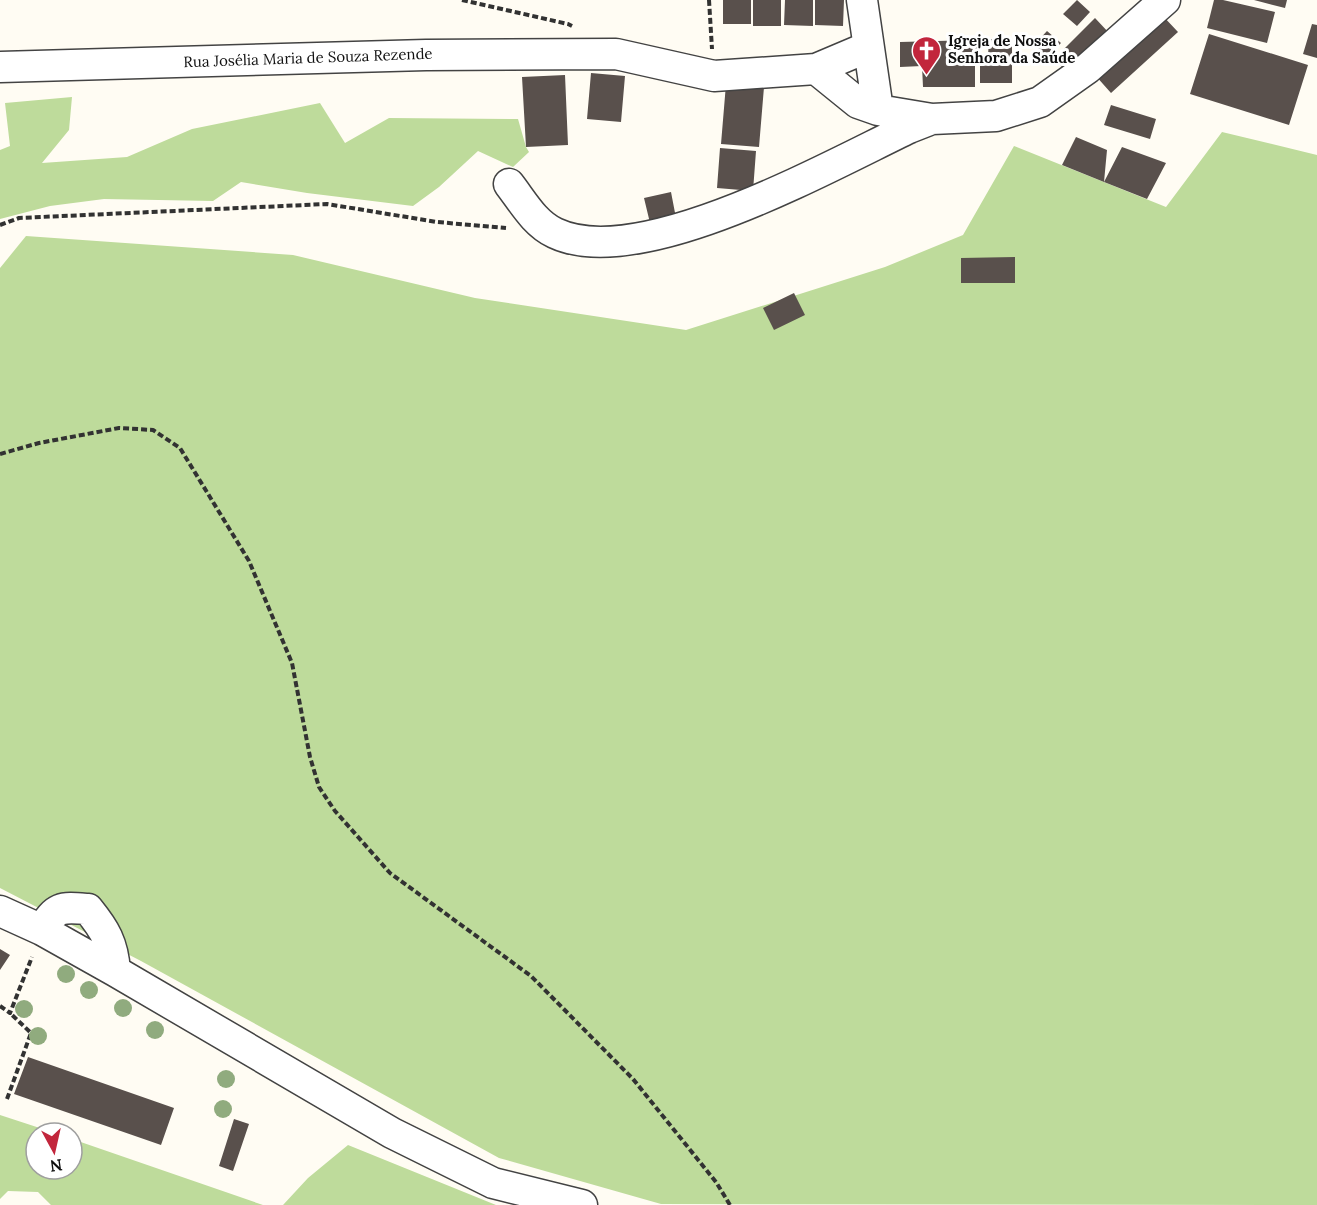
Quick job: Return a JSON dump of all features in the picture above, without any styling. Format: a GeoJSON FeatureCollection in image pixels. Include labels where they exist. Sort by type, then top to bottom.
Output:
{"type":"FeatureCollection","features":[{"type":"Feature","properties":{"kind":"street"},"geometry":{"type":"LineString","coordinates":[[862,0],[878,110]]}},
{"type":"Feature","properties":{"kind":"street"},"geometry":{"type":"LineString","coordinates":[[816,69],[858,103],[878,110],[932,119],[996,116],[1040,102],[1088,68],[1165,0]]}},
{"type":"Feature","properties":{"kind":"street","name":"Rua Josélia Maria de Souza Rezende"},"geometry":{"type":"LineString","coordinates":[[0,67],[426,55],[616,54],[714,76],[816,69],[868,46]]}},
{"type":"Feature","properties":{"kind":"street"},"geometry":{"type":"LineString","coordinates":[[509,184],[538,222],[554,232],[573,240],[618,242],[688,226],[739,209],[932,119]]}},
{"type":"Feature","properties":{"kind":"street"},"geometry":{"type":"LineString","coordinates":[[38,941],[51,914],[58,909],[68,907],[88,909],[104,928],[114,953],[115,970]]}},
{"type":"Feature","properties":{"kind":"street"},"geometry":{"type":"LineString","coordinates":[[0,911],[38,941],[115,970],[392,1133],[493,1183],[582,1205]]}},
{"type":"Feature","properties":{"kind":"path"},"geometry":{"type":"LineString","coordinates":[[462,0],[568,24],[578,30]]}},
{"type":"Feature","properties":{"kind":"path"},"geometry":{"type":"LineString","coordinates":[[709,0],[714,76]]}},
{"type":"Feature","properties":{"kind":"path"},"geometry":{"type":"LineString","coordinates":[[0,225],[19,218],[327,204],[437,222],[507,228]]}},
{"type":"Feature","properties":{"kind":"path"},"geometry":{"type":"LineString","coordinates":[[0,454],[39,443],[119,428],[153,430],[180,448],[249,561],[292,663],[313,767],[319,787],[335,811],[390,873],[531,976],[633,1079],[716,1182],[730,1205]]}},
{"type":"Feature","properties":{"kind":"path"},"geometry":{"type":"LineString","coordinates":[[10,1013],[38,941]]}},
{"type":"Feature","properties":{"kind":"path"},"geometry":{"type":"LineString","coordinates":[[0,1006],[31,1033],[8,1099]]}},
{"type":"Feature","properties":{"kind":"green space"},"geometry":{"type":"Polygon","coordinates":[[[72,97],[69,130],[42,163],[127,157],[192,129],[320,103],[345,143],[389,118],[518,119],[529,152],[513,167],[478,151],[439,187],[413,206],[241,182],[213,201],[104,199],[50,206],[0,219],[0,150],[10,146],[5,103],[72,97]]]}},
{"type":"Feature","properties":{"kind":"green space"},"geometry":{"type":"Polygon","coordinates":[[[1222,132],[1317,155],[1317,1205],[661,1204],[499,1158],[141,961],[0,888],[0,268],[26,236],[293,255],[475,298],[686,330],[885,267],[963,235],[1014,146],[1166,207],[1222,132]]]}},
{"type":"Feature","properties":{"kind":"green space"},"geometry":{"type":"Polygon","coordinates":[[[0,1115],[24,1123],[24,1181],[84,1181],[84,1143],[263,1205],[51,1205],[38,1192],[8,1191],[0,1199],[0,1115]]]}},
{"type":"Feature","properties":{"kind":"green space"},"geometry":{"type":"Polygon","coordinates":[[[348,1145],[496,1205],[283,1205],[308,1178],[348,1145]]]}},
{"type":"Feature","properties":{"kind":"building"},"geometry":{"type":"Polygon","coordinates":[[[723,0],[751,0],[751,24],[723,24],[723,0]]]}},
{"type":"Feature","properties":{"kind":"building"},"geometry":{"type":"Polygon","coordinates":[[[753,0],[781,0],[781,26],[753,26],[753,0]]]}},
{"type":"Feature","properties":{"kind":"building"},"geometry":{"type":"Polygon","coordinates":[[[785,0],[813,0],[813,26],[784,25],[785,0]]]}},
{"type":"Feature","properties":{"kind":"building"},"geometry":{"type":"Polygon","coordinates":[[[815,0],[844,0],[843,26],[815,25],[815,0]]]}},
{"type":"Feature","properties":{"kind":"building"},"geometry":{"type":"Polygon","coordinates":[[[1077,0],[1090,12],[1077,26],[1063,14],[1077,0]]]}},
{"type":"Feature","properties":{"kind":"building"},"geometry":{"type":"Polygon","coordinates":[[[1214,0],[1275,12],[1267,43],[1207,28],[1214,0]]]}},
{"type":"Feature","properties":{"kind":"building"},"geometry":{"type":"Polygon","coordinates":[[[1254,0],[1287,0],[1285,8],[1254,0]]]}},
{"type":"Feature","properties":{"kind":"building"},"geometry":{"type":"Polygon","coordinates":[[[1162,15],[1178,32],[1111,93],[1095,75],[1162,15]]]}},
{"type":"Feature","properties":{"kind":"building"},"geometry":{"type":"Polygon","coordinates":[[[1095,18],[1110,34],[1070,75],[1054,59],[1095,18]]]}},
{"type":"Feature","properties":{"kind":"building"},"geometry":{"type":"Polygon","coordinates":[[[1312,24],[1317,25],[1317,58],[1303,54],[1312,24]]]}},
{"type":"Feature","properties":{"kind":"building"},"geometry":{"type":"Polygon","coordinates":[[[1047,31],[1061,43],[1047,57],[1034,45],[1047,31]]]}},
{"type":"Feature","properties":{"kind":"building"},"geometry":{"type":"Polygon","coordinates":[[[1209,34],[1308,65],[1289,125],[1190,94],[1209,34]]]}},
{"type":"Feature","properties":{"kind":"building"},"geometry":{"type":"Polygon","coordinates":[[[989,39],[1012,39],[1012,83],[980,83],[980,56],[988,56],[989,39]]]}},
{"type":"Feature","properties":{"kind":"building"},"geometry":{"type":"Polygon","coordinates":[[[975,40],[975,87],[923,87],[922,66],[900,67],[900,42],[975,40]]]}},
{"type":"Feature","properties":{"kind":"building"},"geometry":{"type":"Polygon","coordinates":[[[591,73],[625,76],[621,122],[587,119],[591,73]]]}},
{"type":"Feature","properties":{"kind":"building"},"geometry":{"type":"Polygon","coordinates":[[[565,75],[568,145],[526,147],[522,77],[565,75]]]}},
{"type":"Feature","properties":{"kind":"building"},"geometry":{"type":"Polygon","coordinates":[[[726,84],[764,87],[759,147],[721,144],[726,84]]]}},
{"type":"Feature","properties":{"kind":"building"},"geometry":{"type":"Polygon","coordinates":[[[1111,105],[1156,119],[1150,139],[1104,125],[1111,105]]]}},
{"type":"Feature","properties":{"kind":"building"},"geometry":{"type":"Polygon","coordinates":[[[1076,137],[1107,150],[1104,182],[1062,165],[1076,137]]]}},
{"type":"Feature","properties":{"kind":"building"},"geometry":{"type":"Polygon","coordinates":[[[1122,147],[1166,163],[1147,199],[1104,182],[1122,147]]]}},
{"type":"Feature","properties":{"kind":"building"},"geometry":{"type":"Polygon","coordinates":[[[720,148],[756,151],[753,191],[717,188],[720,148]]]}},
{"type":"Feature","properties":{"kind":"building"},"geometry":{"type":"Polygon","coordinates":[[[671,192],[676,218],[650,223],[644,198],[671,192]]]}},
{"type":"Feature","properties":{"kind":"building"},"geometry":{"type":"Polygon","coordinates":[[[1015,257],[1015,283],[961,283],[961,258],[1015,257]]]}},
{"type":"Feature","properties":{"kind":"building"},"geometry":{"type":"Polygon","coordinates":[[[794,293],[805,315],[774,330],[763,308],[794,293]]]}},
{"type":"Feature","properties":{"kind":"building"},"geometry":{"type":"Polygon","coordinates":[[[0,949],[10,955],[0,970],[0,949]]]}},
{"type":"Feature","properties":{"kind":"building"},"geometry":{"type":"Polygon","coordinates":[[[28,1057],[174,1108],[161,1145],[14,1094],[28,1057]]]}},
{"type":"Feature","properties":{"kind":"building"},"geometry":{"type":"Polygon","coordinates":[[[234,1119],[249,1124],[233,1171],[219,1166],[234,1119]]]}},
{"type":"Feature","properties":{"kind":"place","name":"Igreja de Nossa Senhora da Saúde"},"geometry":{"type":"Point","coordinates":[927,76]}}]}
